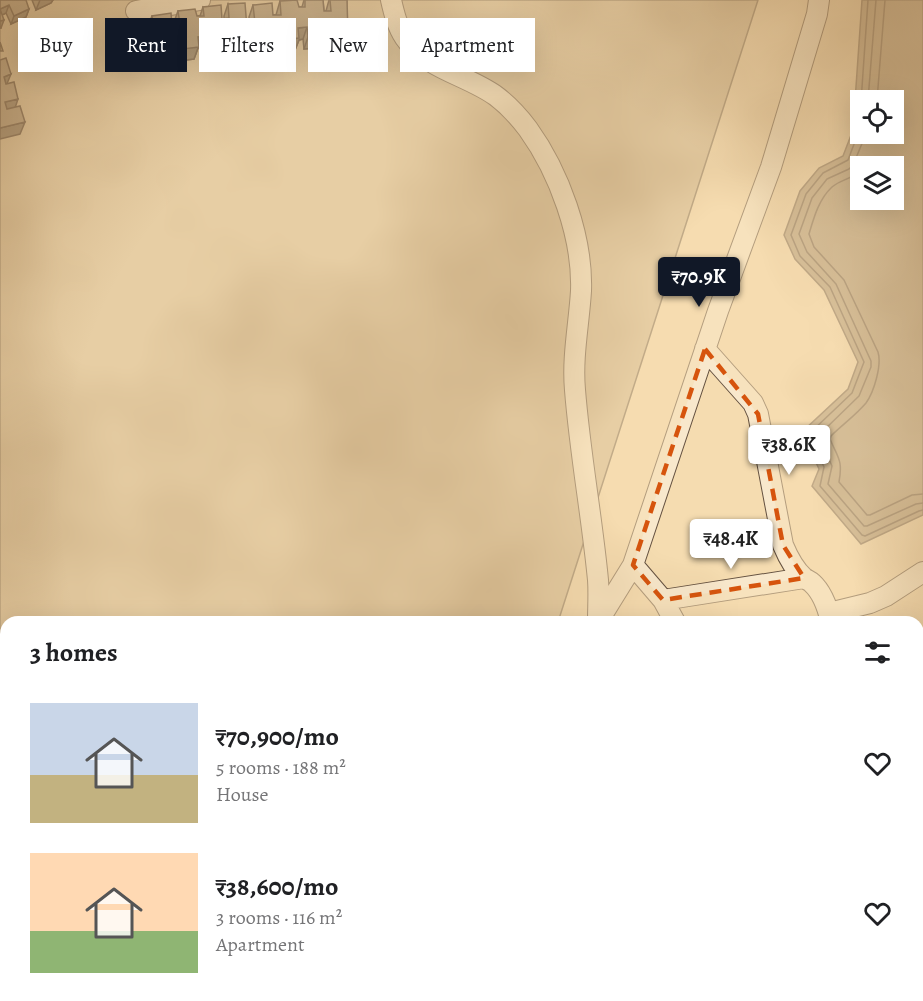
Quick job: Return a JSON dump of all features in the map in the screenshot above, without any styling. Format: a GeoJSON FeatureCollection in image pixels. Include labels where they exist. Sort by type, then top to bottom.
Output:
{"type":"FeatureCollection","features":[{"type":"Feature","properties":{"kind":"street"},"geometry":{"type":"LineString","coordinates":[[136,11],[200,0]]}},
{"type":"Feature","properties":{"kind":"street"},"geometry":{"type":"LineString","coordinates":[[391,0],[397,23],[405,39],[417,52],[431,62],[495,95],[527,127],[557,181],[570,216],[580,259],[581,289],[574,356],[574,389],[598,582],[598,616]]}},
{"type":"Feature","properties":{"kind":"street"},"geometry":{"type":"LineString","coordinates":[[602,616],[633,565],[705,349],[771,167],[817,14],[819,0]]}},
{"type":"Feature","properties":{"kind":"street"},"geometry":{"type":"LineString","coordinates":[[705,349],[753,403],[758,414],[783,545],[789,560],[821,595],[829,616]]}},
{"type":"Feature","properties":{"kind":"street"},"geometry":{"type":"LineString","coordinates":[[633,565],[663,600],[672,616]]}},
{"type":"Feature","properties":{"kind":"street"},"geometry":{"type":"LineString","coordinates":[[835,616],[886,596],[923,572]]}},
{"type":"Feature","properties":{"kind":"street"},"geometry":{"type":"LineString","coordinates":[[663,600],[804,578]]}},
{"type":"Feature","properties":{"kind":"highlighted area"},"geometry":{"type":"Polygon","coordinates":[[[705,349],[758,414],[783,545],[804,578],[663,600],[633,565],[705,349]]]}},
{"type":"Feature","properties":{"kind":"shaded area"},"geometry":{"type":"Polygon","coordinates":[[[0,0],[758,0],[560,616],[0,616],[0,0]]]}},
{"type":"Feature","properties":{"kind":"water"},"geometry":{"type":"Polygon","coordinates":[[[862,0],[923,0],[923,515],[861,544],[812,486],[819,469],[802,432],[848,389],[858,362],[824,290],[795,259],[784,235],[800,191],[819,168],[843,156],[850,138],[850,144],[904,144],[904,90],[856,90],[862,0]]]}},
{"type":"Feature","properties":{"kind":"building"},"geometry":{"type":"Polygon","coordinates":[[[0,0],[26,0],[29,9],[14,16],[9,5],[0,9],[0,0]]]}},
{"type":"Feature","properties":{"kind":"building"},"geometry":{"type":"Polygon","coordinates":[[[297,0],[299,7],[305,7],[305,0],[323,0],[324,11],[331,11],[330,0],[347,0],[348,18],[308,18],[308,37],[307,27],[298,28],[299,38],[296,38],[296,18],[254,18],[253,5],[272,3],[273,15],[281,15],[280,1],[297,0]]]}},
{"type":"Feature","properties":{"kind":"building"},"geometry":{"type":"Polygon","coordinates":[[[245,3],[246,18],[229,18],[228,4],[245,3]]]}},
{"type":"Feature","properties":{"kind":"building"},"geometry":{"type":"Polygon","coordinates":[[[221,5],[222,18],[199,18],[199,47],[187,48],[187,18],[179,18],[178,11],[195,9],[197,16],[204,16],[203,7],[221,5]]]}},
{"type":"Feature","properties":{"kind":"building"},"geometry":{"type":"Polygon","coordinates":[[[0,9],[4,20],[0,21],[0,9]]]}},
{"type":"Feature","properties":{"kind":"building"},"geometry":{"type":"Polygon","coordinates":[[[171,13],[171,18],[152,18],[152,16],[171,13]]]}},
{"type":"Feature","properties":{"kind":"building"},"geometry":{"type":"Polygon","coordinates":[[[6,58],[11,74],[4,77],[6,84],[14,82],[18,99],[5,102],[7,109],[20,106],[25,122],[0,128],[0,60],[6,58]]]}}]}
